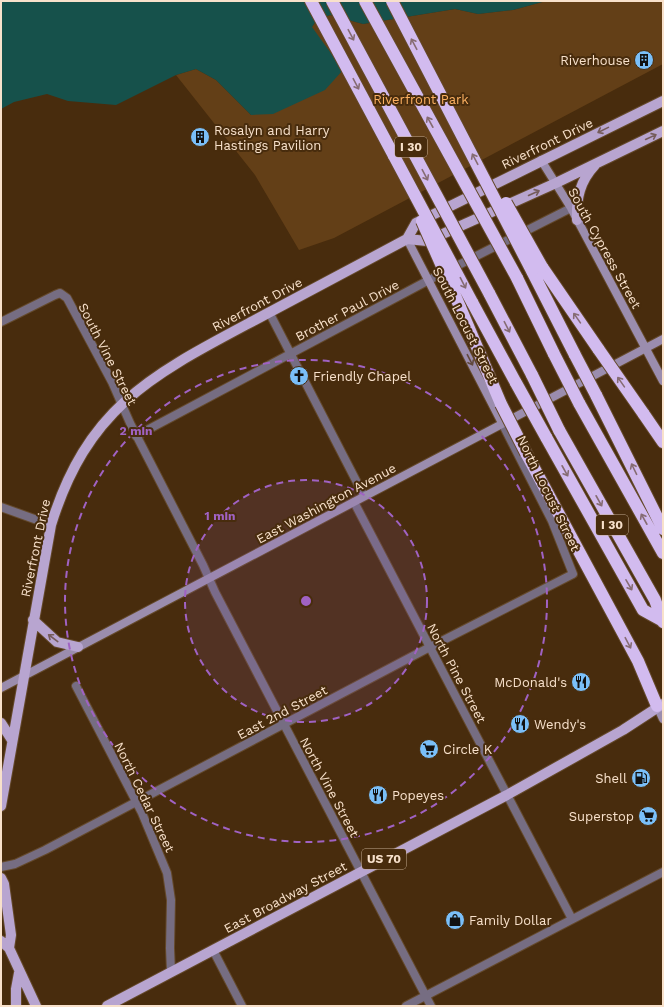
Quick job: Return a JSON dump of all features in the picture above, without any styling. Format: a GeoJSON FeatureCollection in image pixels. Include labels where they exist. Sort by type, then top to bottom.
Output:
{"type":"FeatureCollection","features":[{"type":"Feature","properties":{"kind":"highway"},"geometry":{"type":"LineString","coordinates":[[311,1],[516,383],[643,610],[663,622]]}},
{"type":"Feature","properties":{"kind":"highway","name":"I 30"},"geometry":{"type":"LineString","coordinates":[[332,1],[489,293],[559,430],[654,600],[663,622]]}},
{"type":"Feature","properties":{"kind":"highway","name":"I 30"},"geometry":{"type":"LineString","coordinates":[[365,1],[517,278],[579,403],[663,553]]}},
{"type":"Feature","properties":{"kind":"highway"},"geometry":{"type":"LineString","coordinates":[[392,1],[493,193],[504,199],[575,355],[663,529]]}},
{"type":"Feature","properties":{"kind":"highway"},"geometry":{"type":"LineString","coordinates":[[394,156],[501,404],[660,705]]}},
{"type":"Feature","properties":{"kind":"highway"},"geometry":{"type":"LineString","coordinates":[[537,269],[551,282],[663,442]]}},
{"type":"Feature","properties":{"kind":"main road","name":"Riverfront Drive"},"geometry":{"type":"LineString","coordinates":[[1,806],[51,524],[60,496],[76,461],[101,426],[120,404],[148,381],[180,360],[407,238],[416,223],[540,160],[663,101]]}},
{"type":"Feature","properties":{"kind":"main road"},"geometry":{"type":"LineString","coordinates":[[407,238],[427,242],[556,183],[663,131]]}},
{"type":"Feature","properties":{"kind":"main road"},"geometry":{"type":"LineString","coordinates":[[577,220],[578,194],[583,180],[598,162]]}},
{"type":"Feature","properties":{"kind":"main road"},"geometry":{"type":"LineString","coordinates":[[33,620],[57,642],[78,647]]}},
{"type":"Feature","properties":{"kind":"main road","name":"East Broadway Street"},"geometry":{"type":"LineString","coordinates":[[107,1006],[507,795],[623,730],[660,705]]}},
{"type":"Feature","properties":{"kind":"main road"},"geometry":{"type":"LineString","coordinates":[[1,723],[12,740]]}},
{"type":"Feature","properties":{"kind":"main road"},"geometry":{"type":"LineString","coordinates":[[1,878],[4,884],[11,934],[9,948]]}},
{"type":"Feature","properties":{"kind":"main road"},"geometry":{"type":"LineString","coordinates":[[1,941],[9,948],[19,973],[36,1006]]}},
{"type":"Feature","properties":{"kind":"main road"},"geometry":{"type":"LineString","coordinates":[[16,1006],[16,989],[19,973]]}},
{"type":"Feature","properties":{"kind":"street","name":"South Cypress Street"},"geometry":{"type":"LineString","coordinates":[[540,160],[571,208],[663,381]]}},
{"type":"Feature","properties":{"kind":"street","name":"Brother Paul Drive"},"geometry":{"type":"LineString","coordinates":[[136,436],[429,280],[571,208]]}},
{"type":"Feature","properties":{"kind":"street","name":"South Locust Street"},"geometry":{"type":"LineString","coordinates":[[407,238],[502,424]]}},
{"type":"Feature","properties":{"kind":"street","name":"South Vine Street"},"geometry":{"type":"LineString","coordinates":[[1,322],[60,293],[67,298],[112,382],[120,404],[209,578]]}},
{"type":"Feature","properties":{"kind":"street"},"geometry":{"type":"LineString","coordinates":[[269,312],[364,496]]}},
{"type":"Feature","properties":{"kind":"street","name":"East Washington Avenue"},"geometry":{"type":"LineString","coordinates":[[1,688],[663,339]]}},
{"type":"Feature","properties":{"kind":"street","name":"North Locust Street"},"geometry":{"type":"LineString","coordinates":[[502,424],[552,521],[574,574]]}},
{"type":"Feature","properties":{"kind":"street","name":"North Pine Street"},"geometry":{"type":"LineString","coordinates":[[354,502],[572,919]]}},
{"type":"Feature","properties":{"kind":"street"},"geometry":{"type":"LineString","coordinates":[[1,507],[51,524]]}},
{"type":"Feature","properties":{"kind":"street","name":"East 2nd Street"},"geometry":{"type":"LineString","coordinates":[[1,867],[15,864],[45,850],[430,647],[574,574]]}},
{"type":"Feature","properties":{"kind":"street","name":"North Vine Street"},"geometry":{"type":"LineString","coordinates":[[209,578],[284,725],[432,1006]]}},
{"type":"Feature","properties":{"kind":"street","name":"North Cedar Street"},"geometry":{"type":"LineString","coordinates":[[76,686],[136,802],[167,873],[171,900],[171,972]]}},
{"type":"Feature","properties":{"kind":"street"},"geometry":{"type":"LineString","coordinates":[[660,705],[663,719]]}},
{"type":"Feature","properties":{"kind":"street"},"geometry":{"type":"LineString","coordinates":[[406,1006],[663,872]]}},
{"type":"Feature","properties":{"kind":"street"},"geometry":{"type":"LineString","coordinates":[[213,950],[242,1006]]}},
{"type":"Feature","properties":{"kind":"green space","name":"Riverfront Park"},"geometry":{"type":"Polygon","coordinates":[[[546,1],[663,1],[663,64],[334,238],[299,250],[255,175],[176,75],[196,69],[216,80],[251,115],[316,21],[330,15],[363,24],[455,9],[478,14],[513,10],[546,1]]]}},
{"type":"Feature","properties":{"kind":"water"},"geometry":{"type":"Polygon","coordinates":[[[1,1],[546,1],[513,10],[478,14],[455,9],[363,24],[330,15],[316,21],[312,27],[343,70],[325,90],[273,114],[251,115],[216,80],[196,69],[176,75],[116,105],[68,101],[47,94],[14,102],[1,109],[1,1]]]}},
{"type":"Feature","properties":{"kind":"place","name":"Riverhouse"},"geometry":{"type":"Point","coordinates":[644,60]}},
{"type":"Feature","properties":{"kind":"place","name":"Rosalyn and Harry Hastings Pavilion"},"geometry":{"type":"Point","coordinates":[200,137]}},
{"type":"Feature","properties":{"kind":"place","name":"Friendly Chapel"},"geometry":{"type":"Point","coordinates":[299,376]}},
{"type":"Feature","properties":{"kind":"place","name":"McDonald's"},"geometry":{"type":"Point","coordinates":[581,682]}},
{"type":"Feature","properties":{"kind":"place","name":"Wendy's"},"geometry":{"type":"Point","coordinates":[520,724]}},
{"type":"Feature","properties":{"kind":"place","name":"Circle K"},"geometry":{"type":"Point","coordinates":[429,749]}},
{"type":"Feature","properties":{"kind":"place","name":"Shell"},"geometry":{"type":"Point","coordinates":[641,778]}},
{"type":"Feature","properties":{"kind":"place","name":"Popeyes"},"geometry":{"type":"Point","coordinates":[378,795]}},
{"type":"Feature","properties":{"kind":"place","name":"Superstop"},"geometry":{"type":"Point","coordinates":[648,816]}},
{"type":"Feature","properties":{"kind":"place","name":"Family Dollar"},"geometry":{"type":"Point","coordinates":[455,920]}}]}
